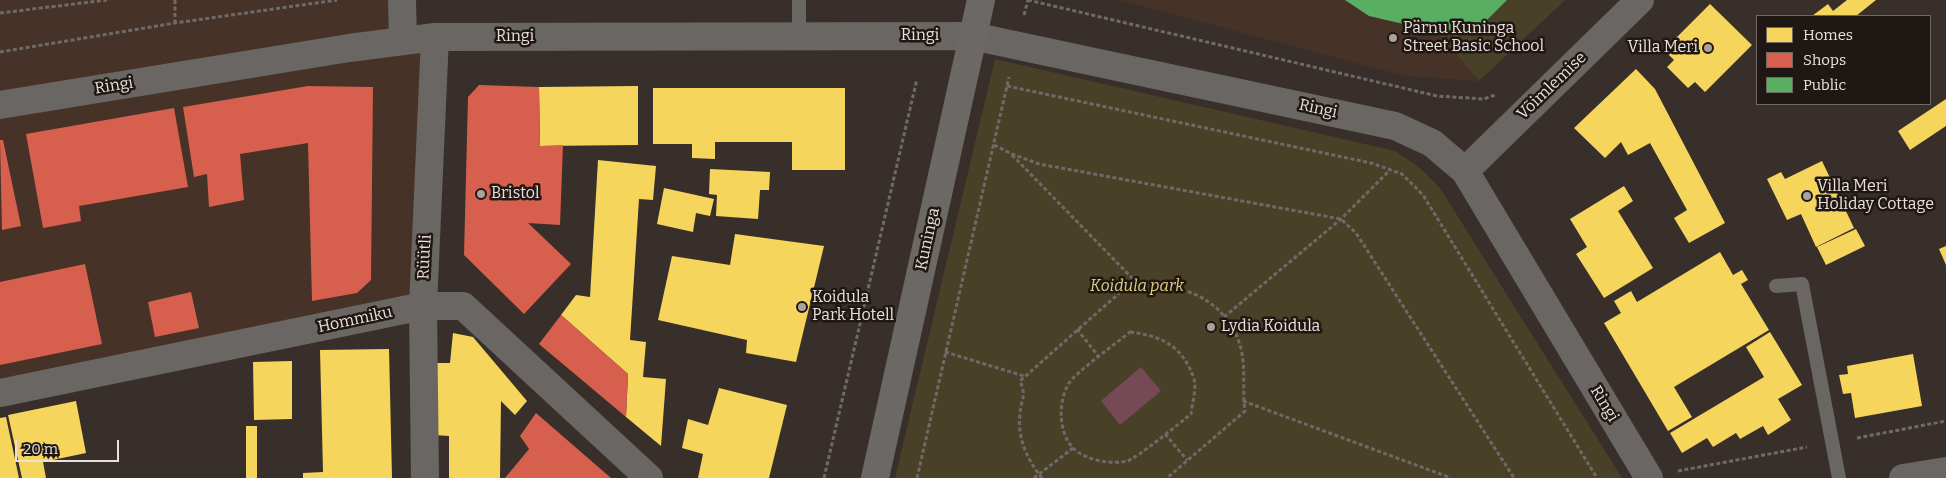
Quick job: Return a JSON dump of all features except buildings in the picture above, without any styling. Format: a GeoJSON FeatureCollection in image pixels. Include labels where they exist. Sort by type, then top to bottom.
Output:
{"type":"FeatureCollection","features":[{"type":"Feature","properties":{"kind":"street"},"geometry":{"type":"LineString","coordinates":[[402,0],[403,40]]}},
{"type":"Feature","properties":{"kind":"street","name":"Kuninga"},"geometry":{"type":"LineString","coordinates":[[875,478],[981,0]]}},
{"type":"Feature","properties":{"kind":"street","name":"Võimlemise"},"geometry":{"type":"LineString","coordinates":[[1465,171],[1640,0]]}},
{"type":"Feature","properties":{"kind":"street","name":"Ringi"},"geometry":{"type":"LineString","coordinates":[[0,105],[403,40],[435,37],[972,36],[1395,126],[1432,143],[1465,171],[1648,477]]}},
{"type":"Feature","properties":{"kind":"street","name":"Rüütli"},"geometry":{"type":"LineString","coordinates":[[425,478],[423,306],[435,37]]}},
{"type":"Feature","properties":{"kind":"street","name":"Hommiku"},"geometry":{"type":"LineString","coordinates":[[0,393],[423,306],[463,306],[648,478]]}},
{"type":"Feature","properties":{"kind":"street"},"geometry":{"type":"LineString","coordinates":[[1903,478],[1946,471]]}},
{"type":"Feature","properties":{"kind":"lane"},"geometry":{"type":"LineString","coordinates":[[799,0],[799,36]]}},
{"type":"Feature","properties":{"kind":"lane"},"geometry":{"type":"LineString","coordinates":[[1776,286],[1802,284],[1834,442],[1839,478]]}},
{"type":"Feature","properties":{"kind":"path"},"geometry":{"type":"LineString","coordinates":[[0,14],[107,0]]}},
{"type":"Feature","properties":{"kind":"path"},"geometry":{"type":"LineString","coordinates":[[175,0],[175,23]]}},
{"type":"Feature","properties":{"kind":"path"},"geometry":{"type":"LineString","coordinates":[[0,52],[175,23],[337,0]]}},
{"type":"Feature","properties":{"kind":"path"},"geometry":{"type":"LineString","coordinates":[[1028,0],[1437,96],[1484,99],[1501,93]]}},
{"type":"Feature","properties":{"kind":"path"},"geometry":{"type":"LineString","coordinates":[[824,478],[917,79]]}},
{"type":"Feature","properties":{"kind":"path"},"geometry":{"type":"LineString","coordinates":[[917,478],[1007,86],[1362,161],[1402,174],[1423,195],[1597,478]]}},
{"type":"Feature","properties":{"kind":"path"},"geometry":{"type":"LineString","coordinates":[[994,144],[1012,154],[1039,164],[1341,219],[1356,233],[1514,478]]}},
{"type":"Feature","properties":{"kind":"path"},"geometry":{"type":"LineString","coordinates":[[1012,154],[1134,280],[1148,289],[1177,289],[1200,296],[1217,308],[1224,317],[1241,349],[1245,411],[1167,478]]}},
{"type":"Feature","properties":{"kind":"path"},"geometry":{"type":"LineString","coordinates":[[1224,317],[1341,219],[1390,170]]}},
{"type":"Feature","properties":{"kind":"path"},"geometry":{"type":"LineString","coordinates":[[1042,478],[1022,445],[1019,429],[1020,412],[1025,394],[1020,380],[1134,280]]}},
{"type":"Feature","properties":{"kind":"path"},"geometry":{"type":"LineString","coordinates":[[1077,329],[1099,358]]}},
{"type":"Feature","properties":{"kind":"path"},"geometry":{"type":"LineString","coordinates":[[1130,332],[1154,335],[1178,350],[1195,380],[1191,414],[1128,461],[1105,461],[1085,455],[1073,448],[1062,428],[1063,397],[1070,382],[1099,358],[1130,332]]}},
{"type":"Feature","properties":{"kind":"path"},"geometry":{"type":"LineString","coordinates":[[945,352],[1024,376]]}},
{"type":"Feature","properties":{"kind":"path"},"geometry":{"type":"LineString","coordinates":[[1243,401],[1451,478]]}},
{"type":"Feature","properties":{"kind":"path"},"geometry":{"type":"LineString","coordinates":[[1648,477],[1946,421]]}},
{"type":"Feature","properties":{"kind":"path"},"geometry":{"type":"LineString","coordinates":[[1165,434],[1188,460]]}},
{"type":"Feature","properties":{"kind":"path"},"geometry":{"type":"LineString","coordinates":[[1034,478],[1073,448]]}},
{"type":"Feature","properties":{"kind":"shaded area"},"geometry":{"type":"Polygon","coordinates":[[[0,0],[402,0],[403,40],[435,37],[423,306],[0,393],[0,0]]]}},
{"type":"Feature","properties":{"kind":"shaded area","name":"Pärnu Kuninga Street Basic School"},"geometry":{"type":"Polygon","coordinates":[[[1119,0],[1565,0],[1479,81],[1405,76],[1119,0]]]}},
{"type":"Feature","properties":{"kind":"shaded area"},"geometry":{"type":"Polygon","coordinates":[[[1141,367],[1161,391],[1120,425],[1101,401],[1141,367]]]}},
{"type":"Feature","properties":{"kind":"green space"},"geometry":{"type":"Polygon","coordinates":[[[1507,0],[1565,0],[1479,81],[1439,33],[1452,35],[1470,32],[1485,23],[1507,0]]]}},
{"type":"Feature","properties":{"kind":"green space","name":"Koidula park"},"geometry":{"type":"Polygon","coordinates":[[[995,59],[1395,151],[1420,168],[1440,188],[1622,478],[895,478],[995,59]]]}},
{"type":"Feature","properties":{"kind":"place","name":"Pärnu Kuninga Street Basic School"},"geometry":{"type":"Point","coordinates":[1393,38]}},
{"type":"Feature","properties":{"kind":"place","name":"Villa Meri"},"geometry":{"type":"Point","coordinates":[1708,48]}},
{"type":"Feature","properties":{"kind":"place","name":"Bristol"},"geometry":{"type":"Point","coordinates":[481,194]}},
{"type":"Feature","properties":{"kind":"place","name":"Villa Meri Holiday Cottage"},"geometry":{"type":"Point","coordinates":[1807,196]}},
{"type":"Feature","properties":{"kind":"place","name":"Koidula Park Hotell"},"geometry":{"type":"Point","coordinates":[802,307]}},
{"type":"Feature","properties":{"kind":"place","name":"Lydia Koidula"},"geometry":{"type":"Point","coordinates":[1211,327]}}]}
